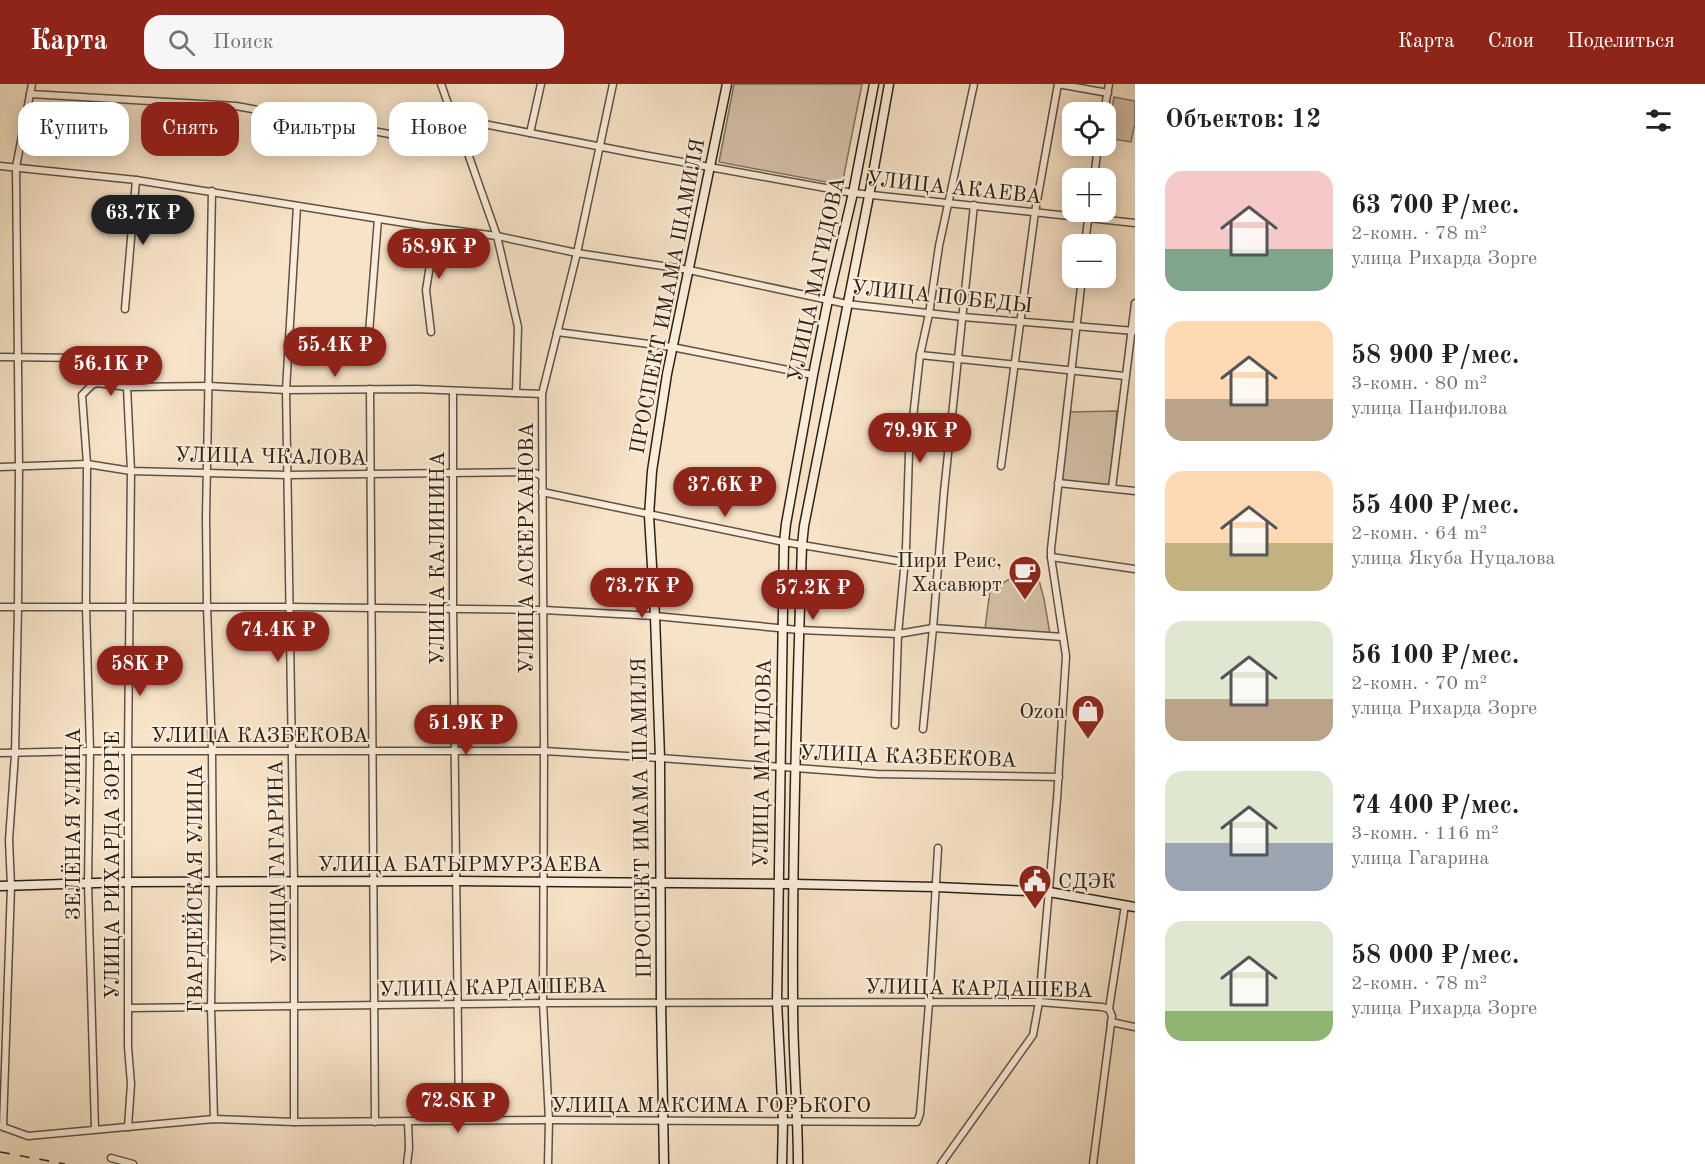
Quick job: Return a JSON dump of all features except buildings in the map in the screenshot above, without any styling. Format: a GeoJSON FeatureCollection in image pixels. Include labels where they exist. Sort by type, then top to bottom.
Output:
{"type":"FeatureCollection","features":[{"type":"Feature","properties":{"kind":"main road","name":"ПРОСПЕКТ ИМАМА ШАМИЛЯ"},"geometry":{"type":"LineString","coordinates":[[664,1164],[660,758],[649,516],[652,471],[672,347],[727,84]]}},
{"type":"Feature","properties":{"kind":"main road","name":"УЛИЦА МАГИДОВА"},"geometry":{"type":"LineString","coordinates":[[782,1164],[783,1120],[777,1002],[784,542],[813,375],[853,193],[874,84]]}},
{"type":"Feature","properties":{"kind":"main road","name":"УЛИЦА МАГИДОВА"},"geometry":{"type":"LineString","coordinates":[[798,1164],[793,1035],[793,884],[802,545],[889,84]]}},
{"type":"Feature","properties":{"kind":"main road","name":"УЛИЦА БАТЫРМУРЗАЕВА"},"geometry":{"type":"LineString","coordinates":[[0,886],[128,882],[456,881],[793,884],[1048,892],[1135,907]]}},
{"type":"Feature","properties":{"kind":"street"},"geometry":{"type":"LineString","coordinates":[[2,1128],[10,886],[9,840],[15,754],[18,607],[16,167],[32,84]]}},
{"type":"Feature","properties":{"kind":"street"},"geometry":{"type":"LineString","coordinates":[[441,84],[447,102]]}},
{"type":"Feature","properties":{"kind":"street"},"geometry":{"type":"LineString","coordinates":[[530,133],[541,84]]}},
{"type":"Feature","properties":{"kind":"street","name":"УЛИЦА АСКЕРХАНОВА"},"geometry":{"type":"LineString","coordinates":[[548,1164],[549,1120],[543,1003],[542,394],[577,253],[613,84]]}},
{"type":"Feature","properties":{"kind":"street"},"geometry":{"type":"LineString","coordinates":[[895,725],[898,634],[906,548],[909,453],[920,355],[929,314],[939,246],[974,84]]}},
{"type":"Feature","properties":{"kind":"street"},"geometry":{"type":"LineString","coordinates":[[1001,466],[1035,212],[1058,84],[1108,93]]}},
{"type":"Feature","properties":{"kind":"street"},"geometry":{"type":"LineString","coordinates":[[1106,102],[1109,84]]}},
{"type":"Feature","properties":{"kind":"street"},"geometry":{"type":"LineString","coordinates":[[30,94],[236,106],[389,134]]}},
{"type":"Feature","properties":{"kind":"street","name":"УЛИЦА АКАЕВА"},"geometry":{"type":"LineString","coordinates":[[488,125],[869,196],[1062,213]]}},
{"type":"Feature","properties":{"kind":"street"},"geometry":{"type":"LineString","coordinates":[[469,156],[497,236],[518,327],[516,393]]}},
{"type":"Feature","properties":{"kind":"street","name":"УЛИЦА ПОБЕДЫ"},"geometry":{"type":"LineString","coordinates":[[0,166],[136,180],[497,236],[577,253],[689,270],[847,304],[929,314],[1133,331]]}},
{"type":"Feature","properties":{"kind":"street"},"geometry":{"type":"LineString","coordinates":[[125,309],[136,180]]}},
{"type":"Feature","properties":{"kind":"street","name":"ГВАРДЕЙСКАЯ УЛИЦА"},"geometry":{"type":"LineString","coordinates":[[212,191],[207,607],[212,752],[211,1007],[214,1119]]}},
{"type":"Feature","properties":{"kind":"street"},"geometry":{"type":"LineString","coordinates":[[923,729],[944,492],[974,205]]}},
{"type":"Feature","properties":{"kind":"street","name":"УЛИЦА ГАГАРИНА"},"geometry":{"type":"LineString","coordinates":[[294,1122],[294,882],[286,390],[297,206]]}},
{"type":"Feature","properties":{"kind":"street"},"geometry":{"type":"LineString","coordinates":[[369,333],[378,219]]}},
{"type":"Feature","properties":{"kind":"street","name":"УЛИЦА АКАЕВА"},"geometry":{"type":"LineString","coordinates":[[1116,219],[1135,223]]}},
{"type":"Feature","properties":{"kind":"street"},"geometry":{"type":"LineString","coordinates":[[431,333],[426,290],[436,228]]}},
{"type":"Feature","properties":{"kind":"street"},"geometry":{"type":"LineString","coordinates":[[941,1164],[1034,1035],[1059,777],[1066,656],[1051,557],[1081,288]]}},
{"type":"Feature","properties":{"kind":"street"},"geometry":{"type":"LineString","coordinates":[[1112,488],[1135,303]]}},
{"type":"Feature","properties":{"kind":"street"},"geometry":{"type":"LineString","coordinates":[[557,332],[672,347],[813,375]]}},
{"type":"Feature","properties":{"kind":"street"},"geometry":{"type":"LineString","coordinates":[[920,355],[1125,376]]}},
{"type":"Feature","properties":{"kind":"street"},"geometry":{"type":"LineString","coordinates":[[0,357],[86,358],[97,383],[128,387],[209,386],[286,390],[370,389],[542,394]]}},
{"type":"Feature","properties":{"kind":"street","name":"ЗЕЛЁНАЯ УЛИЦА"},"geometry":{"type":"LineString","coordinates":[[95,1129],[88,884],[90,752],[86,607],[87,464],[82,395],[97,383]]}},
{"type":"Feature","properties":{"kind":"street","name":"УЛИЦА РИХАРДА ЗОРГЕ"},"geometry":{"type":"LineString","coordinates":[[128,387],[131,471],[128,752],[128,1047],[131,1084],[128,1127]]}},
{"type":"Feature","properties":{"kind":"street"},"geometry":{"type":"LineString","coordinates":[[370,389],[375,1122]]}},
{"type":"Feature","properties":{"kind":"street","name":"УЛИЦА КАЛИНИНА"},"geometry":{"type":"LineString","coordinates":[[453,391],[454,751],[459,1122]]}},
{"type":"Feature","properties":{"kind":"street","name":"УЛИЦА ЧКАЛОВА"},"geometry":{"type":"LineString","coordinates":[[0,467],[87,464],[131,471],[288,475],[533,472],[542,476]]}},
{"type":"Feature","properties":{"kind":"street"},"geometry":{"type":"LineString","coordinates":[[1058,483],[1135,491]]}},
{"type":"Feature","properties":{"kind":"street"},"geometry":{"type":"LineString","coordinates":[[542,492],[649,516],[904,562]]}},
{"type":"Feature","properties":{"kind":"street"},"geometry":{"type":"LineString","coordinates":[[1051,557],[1135,569]]}},
{"type":"Feature","properties":{"kind":"street"},"geometry":{"type":"LineString","coordinates":[[0,607],[543,610],[655,615],[799,630],[898,634],[933,628],[1063,637]]}},
{"type":"Feature","properties":{"kind":"street","name":"УЛИЦА КАЗБЕКОВА"},"geometry":{"type":"LineString","coordinates":[[0,753],[544,752],[877,774],[1059,777]]}},
{"type":"Feature","properties":{"kind":"street"},"geometry":{"type":"LineString","coordinates":[[929,1003],[938,848]]}},
{"type":"Feature","properties":{"kind":"street"},"geometry":{"type":"LineString","coordinates":[[1093,1164],[1112,1016],[1109,1009],[1125,906]]}},
{"type":"Feature","properties":{"kind":"street","name":"УЛИЦА КАРДАШЕВА"},"geometry":{"type":"LineString","coordinates":[[129,1008],[661,1002],[1039,1002],[1102,1006],[1109,1009]]}},
{"type":"Feature","properties":{"kind":"street","name":"УЛИЦА МАКСИМА ГОРЬКОГО"},"geometry":{"type":"LineString","coordinates":[[2,1128],[28,1136],[214,1119],[294,1122],[549,1120],[917,1122],[920,1114],[929,1003]]}},
{"type":"Feature","properties":{"kind":"street"},"geometry":{"type":"LineString","coordinates":[[1111,1022],[1135,1027]]}},
{"type":"Feature","properties":{"kind":"street"},"geometry":{"type":"LineString","coordinates":[[407,1164],[408,1122]]}},
{"type":"Feature","properties":{"kind":"street"},"geometry":{"type":"LineString","coordinates":[[111,1158],[133,1164]]}},
{"type":"Feature","properties":{"kind":"shaded area"},"geometry":{"type":"Polygon","coordinates":[[[734,84],[862,84],[842,185],[719,162],[734,84]]]}},
{"type":"Feature","properties":{"kind":"shaded area"},"geometry":{"type":"Polygon","coordinates":[[[1114,97],[1135,101],[1135,127],[1131,142],[1116,140],[1116,102],[1113,102],[1114,97]]]}},
{"type":"Feature","properties":{"kind":"shaded area"},"geometry":{"type":"Polygon","coordinates":[[[1117,411],[1110,486],[1061,480],[1068,412],[1117,411]]]}},
{"type":"Feature","properties":{"kind":"shaded area"},"geometry":{"type":"Polygon","coordinates":[[[1035,565],[1050,634],[985,629],[990,590],[1035,565]]]}},
{"type":"Feature","properties":{"kind":"railway"},"geometry":{"type":"LineString","coordinates":[[0,1152],[65,1164]]}},
{"type":"Feature","properties":{"kind":"place","name":"Пири Реис, Хасавюрт"},"geometry":{"type":"Point","coordinates":[1025,601]}},
{"type":"Feature","properties":{"kind":"place","name":"Ozon"},"geometry":{"type":"Point","coordinates":[1088,740]}},
{"type":"Feature","properties":{"kind":"place","name":"СДЭК"},"geometry":{"type":"Point","coordinates":[1035,910]}}]}
